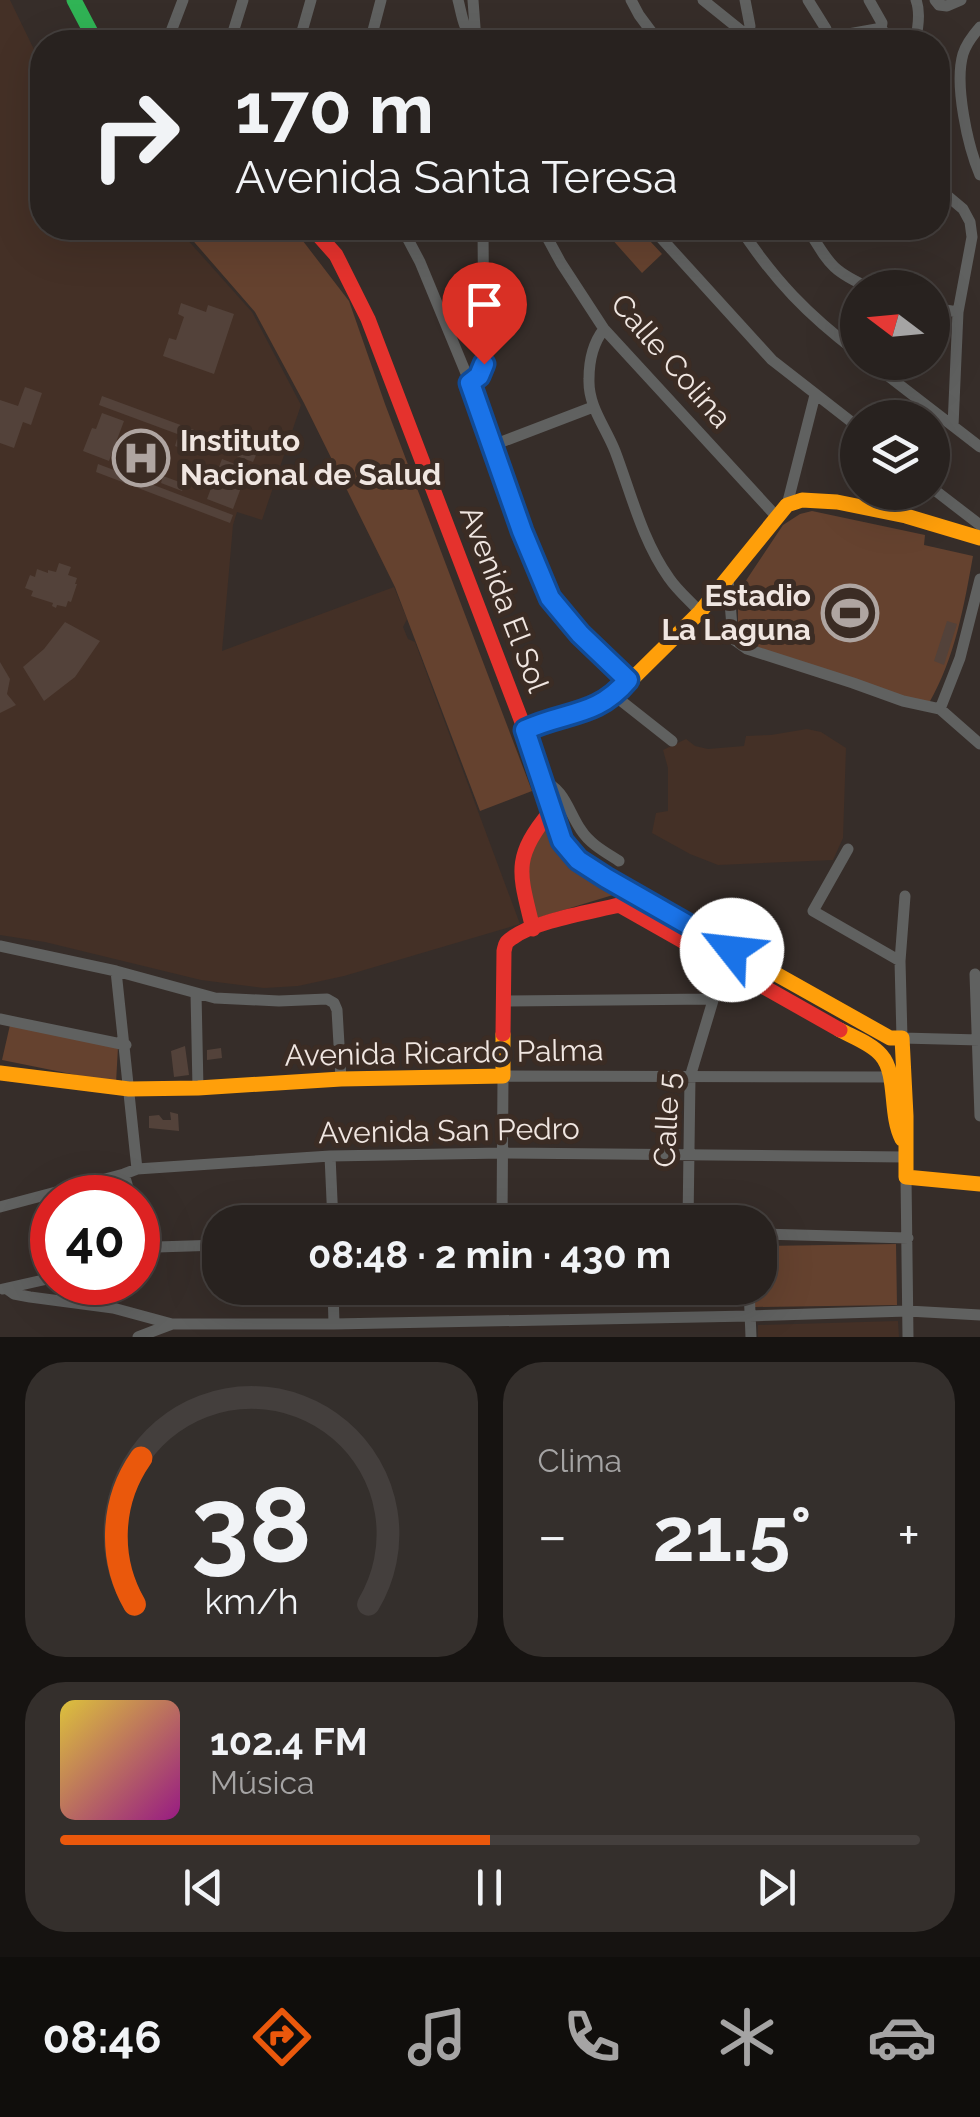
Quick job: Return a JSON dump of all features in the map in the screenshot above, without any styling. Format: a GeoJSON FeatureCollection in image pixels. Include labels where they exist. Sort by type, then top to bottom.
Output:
{"type":"FeatureCollection","features":[{"type":"Feature","properties":{"kind":"street"},"geometry":{"type":"LineString","coordinates":[[74,0],[90,30]]}},
{"type":"Feature","properties":{"kind":"street"},"geometry":{"type":"LineString","coordinates":[[172,30],[183,0]]}},
{"type":"Feature","properties":{"kind":"street"},"geometry":{"type":"LineString","coordinates":[[234,30],[243,0]]}},
{"type":"Feature","properties":{"kind":"street"},"geometry":{"type":"LineString","coordinates":[[303,30],[311,0]]}},
{"type":"Feature","properties":{"kind":"street"},"geometry":{"type":"LineString","coordinates":[[373,30],[382,0]]}},
{"type":"Feature","properties":{"kind":"street"},"geometry":{"type":"LineString","coordinates":[[458,0],[467,30]]}},
{"type":"Feature","properties":{"kind":"street"},"geometry":{"type":"LineString","coordinates":[[473,0],[477,30]]}},
{"type":"Feature","properties":{"kind":"street"},"geometry":{"type":"LineString","coordinates":[[631,0],[650,30]]}},
{"type":"Feature","properties":{"kind":"street"},"geometry":{"type":"LineString","coordinates":[[702,0],[736,30]]}},
{"type":"Feature","properties":{"kind":"street"},"geometry":{"type":"LineString","coordinates":[[745,0],[749,30]]}},
{"type":"Feature","properties":{"kind":"street"},"geometry":{"type":"LineString","coordinates":[[808,0],[826,30]]}},
{"type":"Feature","properties":{"kind":"street"},"geometry":{"type":"LineString","coordinates":[[869,0],[880,16],[882,28],[872,30]]}},
{"type":"Feature","properties":{"kind":"street"},"geometry":{"type":"LineString","coordinates":[[916,0],[917,30]]}},
{"type":"Feature","properties":{"kind":"street"},"geometry":{"type":"LineString","coordinates":[[937,2],[947,6],[961,0]]}},
{"type":"Feature","properties":{"kind":"street"},"geometry":{"type":"LineString","coordinates":[[980,27],[963,52],[960,68],[964,112],[980,174]]}},
{"type":"Feature","properties":{"kind":"street"},"geometry":{"type":"LineString","coordinates":[[950,198],[963,209],[972,237],[958,312],[953,426]]}},
{"type":"Feature","properties":{"kind":"street","name":"Avenida El Sol"},"geometry":{"type":"LineString","coordinates":[[323,240],[336,255],[368,319],[525,730],[562,841],[578,860],[606,878],[890,1038],[979,1040]]}},
{"type":"Feature","properties":{"kind":"street"},"geometry":{"type":"LineString","coordinates":[[408,240],[470,383],[550,598],[580,634],[628,680]]}},
{"type":"Feature","properties":{"kind":"street"},"geometry":{"type":"LineString","coordinates":[[470,383],[479,376],[484,364],[483,240]]}},
{"type":"Feature","properties":{"kind":"street","name":"Calle Colina"},"geometry":{"type":"LineString","coordinates":[[549,240],[604,329],[782,510]]}},
{"type":"Feature","properties":{"kind":"street"},"geometry":{"type":"LineString","coordinates":[[663,240],[772,360],[840,413]]}},
{"type":"Feature","properties":{"kind":"street"},"geometry":{"type":"LineString","coordinates":[[748,240],[787,291],[840,337]]}},
{"type":"Feature","properties":{"kind":"street"},"geometry":{"type":"LineString","coordinates":[[815,240],[840,274]]}},
{"type":"Feature","properties":{"kind":"street"},"geometry":{"type":"LineString","coordinates":[[950,311],[958,312]]}},
{"type":"Feature","properties":{"kind":"street"},"geometry":{"type":"LineString","coordinates":[[604,329],[592,350],[588,380],[593,408],[612,444],[646,538],[669,579],[700,612]]}},
{"type":"Feature","properties":{"kind":"street"},"geometry":{"type":"LineString","coordinates":[[893,380],[980,447]]}},
{"type":"Feature","properties":{"kind":"street"},"geometry":{"type":"LineString","coordinates":[[525,730],[600,706],[615,696],[700,612],[782,510],[816,395]]}},
{"type":"Feature","properties":{"kind":"street"},"geometry":{"type":"LineString","coordinates":[[492,446],[593,408]]}},
{"type":"Feature","properties":{"kind":"street"},"geometry":{"type":"LineString","coordinates":[[782,510],[802,500],[837,502],[906,516],[980,538]]}},
{"type":"Feature","properties":{"kind":"street"},"geometry":{"type":"LineString","coordinates":[[950,502],[980,525]]}},
{"type":"Feature","properties":{"kind":"street"},"geometry":{"type":"LineString","coordinates":[[728,578],[733,639],[738,644],[903,701],[940,709],[980,744]]}},
{"type":"Feature","properties":{"kind":"street"},"geometry":{"type":"LineString","coordinates":[[940,709],[960,658],[980,579]]}},
{"type":"Feature","properties":{"kind":"street"},"geometry":{"type":"LineString","coordinates":[[615,696],[672,742]]}},
{"type":"Feature","properties":{"kind":"street"},"geometry":{"type":"LineString","coordinates":[[542,781],[554,786],[593,844],[619,861]]}},
{"type":"Feature","properties":{"kind":"street"},"geometry":{"type":"LineString","coordinates":[[533,929],[520,873],[521,853],[550,812]]}},
{"type":"Feature","properties":{"kind":"street"},"geometry":{"type":"LineString","coordinates":[[848,849],[813,910],[900,961]]}},
{"type":"Feature","properties":{"kind":"street"},"geometry":{"type":"LineString","coordinates":[[904,896],[900,961],[908,1337]]}},
{"type":"Feature","properties":{"kind":"street"},"geometry":{"type":"LineString","coordinates":[[502,1205],[507,941],[533,929],[619,905],[880,1053],[888,1064],[895,1123],[905,1150]]}},
{"type":"Feature","properties":{"kind":"street"},"geometry":{"type":"LineString","coordinates":[[0,946],[215,998],[327,999],[337,1010],[341,1079]]}},
{"type":"Feature","properties":{"kind":"street","name":"Calle 5"},"geometry":{"type":"LineString","coordinates":[[688,1205],[690,1078],[724,964]]}},
{"type":"Feature","properties":{"kind":"street"},"geometry":{"type":"LineString","coordinates":[[116,971],[137,1169]]}},
{"type":"Feature","properties":{"kind":"street"},"geometry":{"type":"LineString","coordinates":[[974,974],[980,1116]]}},
{"type":"Feature","properties":{"kind":"street"},"geometry":{"type":"LineString","coordinates":[[196,993],[198,1088]]}},
{"type":"Feature","properties":{"kind":"street"},"geometry":{"type":"LineString","coordinates":[[505,1001],[713,999]]}},
{"type":"Feature","properties":{"kind":"street"},"geometry":{"type":"LineString","coordinates":[[0,1019],[126,1045]]}},
{"type":"Feature","properties":{"kind":"street","name":"Avenida Ricardo Palma"},"geometry":{"type":"LineString","coordinates":[[0,1073],[129,1089],[503,1076],[891,1077]]}},
{"type":"Feature","properties":{"kind":"street","name":"Avenida San Pedro"},"geometry":{"type":"LineString","coordinates":[[0,1208],[137,1169],[330,1156],[905,1150]]}},
{"type":"Feature","properties":{"kind":"street"},"geometry":{"type":"LineString","coordinates":[[330,1156],[331,1205]]}},
{"type":"Feature","properties":{"kind":"street"},"geometry":{"type":"LineString","coordinates":[[906,1177],[980,1184]]}},
{"type":"Feature","properties":{"kind":"street"},"geometry":{"type":"LineString","coordinates":[[777,1234],[908,1238]]}},
{"type":"Feature","properties":{"kind":"street"},"geometry":{"type":"LineString","coordinates":[[160,1250],[202,1246]]}},
{"type":"Feature","properties":{"kind":"street"},"geometry":{"type":"LineString","coordinates":[[4,1289],[30,1283]]}},
{"type":"Feature","properties":{"kind":"street"},"geometry":{"type":"LineString","coordinates":[[4,1289],[30,1298],[113,1308],[172,1324],[334,1324],[908,1310],[980,1314]]}},
{"type":"Feature","properties":{"kind":"street"},"geometry":{"type":"LineString","coordinates":[[333,1305],[334,1324]]}},
{"type":"Feature","properties":{"kind":"street"},"geometry":{"type":"LineString","coordinates":[[750,1305],[751,1337]]}},
{"type":"Feature","properties":{"kind":"street"},"geometry":{"type":"LineString","coordinates":[[138,1337],[172,1324]]}},
{"type":"Feature","properties":{"kind":"shaded area","name":"Instituto Nacional de Salud"},"geometry":{"type":"Polygon","coordinates":[[[0,0],[10,0],[30,41],[30,240],[188,240],[252,312],[301,405],[262,520],[237,512],[222,651],[394,587],[407,619],[403,627],[408,639],[415,642],[520,924],[344,976],[298,986],[264,988],[201,980],[45,942],[0,935],[0,0]]]}},
{"type":"Feature","properties":{"kind":"shaded area"},"geometry":{"type":"Polygon","coordinates":[[[192,240],[302,240],[349,301],[532,791],[480,811],[395,587],[255,312],[192,240]]]}},
{"type":"Feature","properties":{"kind":"shaded area"},"geometry":{"type":"Polygon","coordinates":[[[613,240],[649,240],[662,254],[642,273],[613,240]]]}},
{"type":"Feature","properties":{"kind":"shaded area","name":"Estadio La Laguna"},"geometry":{"type":"Polygon","coordinates":[[[812,511],[925,535],[924,545],[973,556],[952,650],[929,703],[759,649],[753,638],[738,632],[741,588],[783,525],[812,511]]]}},
{"type":"Feature","properties":{"kind":"shaded area"},"geometry":{"type":"Polygon","coordinates":[[[807,729],[821,732],[846,748],[843,838],[833,860],[718,865],[652,833],[656,813],[668,811],[668,768],[663,750],[686,739],[708,749],[744,746],[746,736],[807,729]]]}},
{"type":"Feature","properties":{"kind":"shaded area"},"geometry":{"type":"Polygon","coordinates":[[[547,825],[567,855],[613,895],[537,918],[528,860],[547,825]]]}},
{"type":"Feature","properties":{"kind":"shaded area"},"geometry":{"type":"Polygon","coordinates":[[[10,1025],[118,1047],[116,1083],[2,1060],[10,1025]]]}},
{"type":"Feature","properties":{"kind":"shaded area"},"geometry":{"type":"Polygon","coordinates":[[[896,1244],[897,1305],[755,1307],[777,1305],[777,1246],[896,1244]]]}},
{"type":"Feature","properties":{"kind":"shaded area"},"geometry":{"type":"Polygon","coordinates":[[[898,1321],[899,1337],[758,1337],[758,1325],[898,1321]]]}},
{"type":"Feature","properties":{"kind":"building"},"geometry":{"type":"Polygon","coordinates":[[[181,303],[206,312],[208,305],[234,314],[214,374],[163,356],[169,338],[176,340],[184,317],[178,314],[181,303]]]}},
{"type":"Feature","properties":{"kind":"building"},"geometry":{"type":"Polygon","coordinates":[[[25,387],[42,393],[31,425],[23,422],[14,448],[0,443],[0,400],[18,406],[25,387]]]}},
{"type":"Feature","properties":{"kind":"building"},"geometry":{"type":"Polygon","coordinates":[[[102,396],[257,453],[253,462],[99,405],[102,396]]]}},
{"type":"Feature","properties":{"kind":"building"},"geometry":{"type":"Polygon","coordinates":[[[102,413],[124,421],[109,461],[83,451],[102,413]]]}},
{"type":"Feature","properties":{"kind":"building"},"geometry":{"type":"Polygon","coordinates":[[[177,439],[198,447],[196,454],[175,446],[177,439]]]}},
{"type":"Feature","properties":{"kind":"building"},"geometry":{"type":"Polygon","coordinates":[[[222,459],[248,469],[233,509],[207,499],[222,459]]]}},
{"type":"Feature","properties":{"kind":"building"},"geometry":{"type":"Polygon","coordinates":[[[98,464],[233,515],[230,523],[96,472],[98,464]]]}},
{"type":"Feature","properties":{"kind":"building"},"geometry":{"type":"Polygon","coordinates":[[[163,476],[185,484],[182,491],[161,483],[163,476]]]}},
{"type":"Feature","properties":{"kind":"building"},"geometry":{"type":"Polygon","coordinates":[[[59,563],[71,567],[68,575],[77,578],[77,584],[71,602],[56,608],[53,603],[31,596],[33,591],[25,588],[37,569],[56,572],[59,563]]]}},
{"type":"Feature","properties":{"kind":"building"},"geometry":{"type":"Polygon","coordinates":[[[947,621],[957,624],[944,665],[934,661],[947,621]]]}},
{"type":"Feature","properties":{"kind":"building"},"geometry":{"type":"Polygon","coordinates":[[[65,622],[100,641],[75,677],[44,701],[23,667],[44,649],[65,622]]]}},
{"type":"Feature","properties":{"kind":"building"},"geometry":{"type":"Polygon","coordinates":[[[0,662],[10,679],[7,694],[16,705],[0,713],[0,662]]]}},
{"type":"Feature","properties":{"kind":"building"},"geometry":{"type":"Polygon","coordinates":[[[185,1046],[189,1075],[174,1077],[171,1051],[185,1046]]]}},
{"type":"Feature","properties":{"kind":"building"},"geometry":{"type":"Polygon","coordinates":[[[221,1048],[222,1058],[207,1060],[207,1050],[221,1048]]]}},
{"type":"Feature","properties":{"kind":"building"},"geometry":{"type":"Polygon","coordinates":[[[170,1112],[178,1114],[179,1131],[149,1128],[149,1116],[171,1120],[170,1112]]]}},
{"type":"Feature","properties":{"kind":"traffic: fast"},"geometry":{"type":"LineString","coordinates":[[74,0],[90,30]]}},
{"type":"Feature","properties":{"kind":"traffic: slow"},"geometry":{"type":"LineString","coordinates":[[525,730],[615,696],[700,612],[787,505],[802,500],[837,502],[906,516],[980,538]]}},
{"type":"Feature","properties":{"kind":"traffic: slow"},"geometry":{"type":"LineString","coordinates":[[621,887],[890,1038],[902,1038],[906,1177],[980,1184]]}},
{"type":"Feature","properties":{"kind":"traffic: slow"},"geometry":{"type":"LineString","coordinates":[[840,1030],[873,1047],[886,1063],[902,1139]]}},
{"type":"Feature","properties":{"kind":"traffic: slow"},"geometry":{"type":"LineString","coordinates":[[0,1073],[129,1089],[503,1076],[503,1034]]}},
{"type":"Feature","properties":{"kind":"traffic: jam"},"geometry":{"type":"LineString","coordinates":[[323,240],[336,255],[368,319],[525,730],[562,841],[578,860],[621,887]]}},
{"type":"Feature","properties":{"kind":"traffic: jam"},"geometry":{"type":"LineString","coordinates":[[533,929],[522,868],[529,842],[550,812]]}},
{"type":"Feature","properties":{"kind":"traffic: jam"},"geometry":{"type":"LineString","coordinates":[[503,1034],[507,942],[548,922],[619,905],[840,1030]]}},
{"type":"Feature","properties":{"kind":"place","name":"Instituto Nacional de Salud"},"geometry":{"type":"Point","coordinates":[141,458]}},
{"type":"Feature","properties":{"kind":"place","name":"Estadio La Laguna"},"geometry":{"type":"Point","coordinates":[850,613]}},
{"type":"Feature","properties":{"kind":"route"},"geometry":{"type":"LineString","coordinates":[[484,364],[479,376],[470,383],[550,598],[580,634],[628,680],[600,706],[525,730],[562,841],[578,860],[606,878],[732,950]]}}]}
